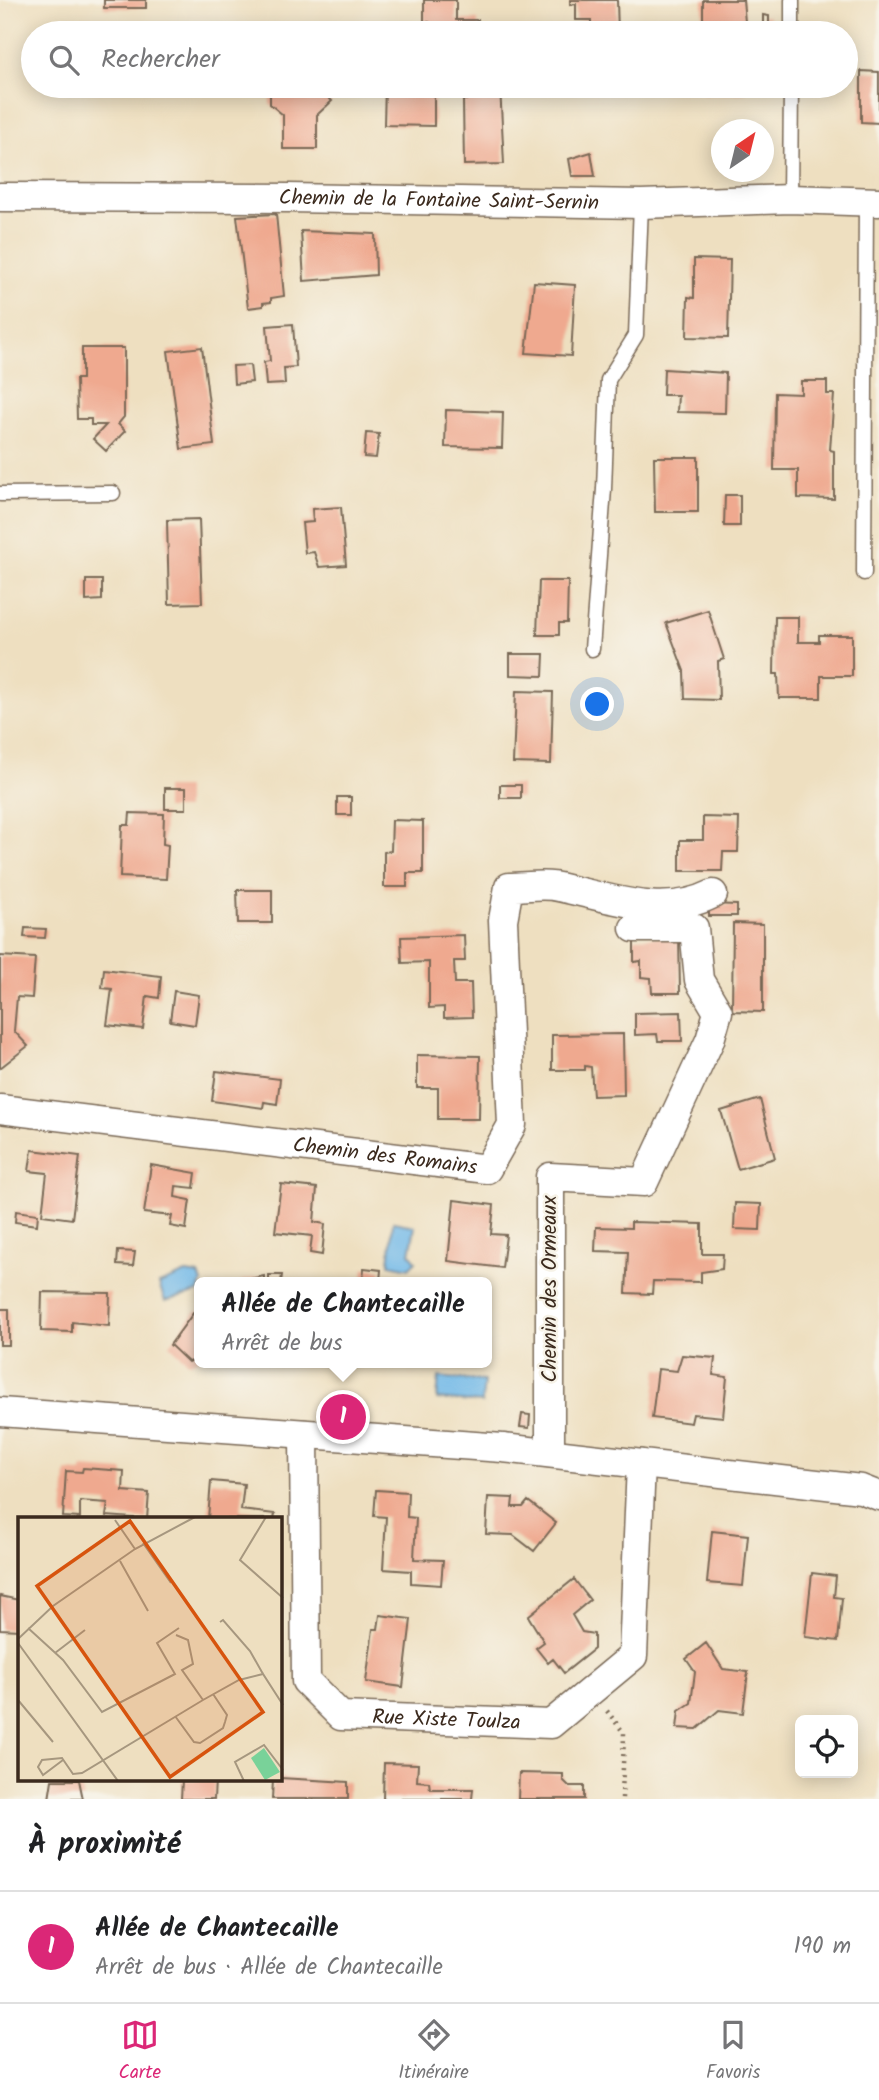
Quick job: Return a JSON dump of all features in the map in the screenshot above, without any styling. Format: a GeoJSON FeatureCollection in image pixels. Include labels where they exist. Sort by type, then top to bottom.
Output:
{"type":"FeatureCollection","features":[{"type":"Feature","properties":{"kind":"street","name":"Chemin de la Fontaine Saint-Sernin"},"geometry":{"type":"LineString","coordinates":[[0,197],[181,196],[641,204],[872,201]]}},
{"type":"Feature","properties":{"kind":"street","name":"Chemin des Romains"},"geometry":{"type":"LineString","coordinates":[[0,1109],[487,1169],[512,1125],[503,920],[509,887],[550,885],[637,906],[691,905],[713,894]]}},
{"type":"Feature","properties":{"kind":"street","name":"Chemin des Ormeaux"},"geometry":{"type":"LineString","coordinates":[[550,1453],[550,1177],[644,1182],[710,1040],[718,1012],[699,980],[694,928],[634,928]]}},
{"type":"Feature","properties":{"kind":"street"},"geometry":{"type":"LineString","coordinates":[[0,1412],[550,1453],[861,1489],[879,1496]]}},
{"type":"Feature","properties":{"kind":"street","name":"Rue Xiste Toulza"},"geometry":{"type":"LineString","coordinates":[[304,1434],[306,1681],[341,1716],[551,1724],[592,1693],[633,1656],[641,1464]]}},
{"type":"Feature","properties":{"kind":"lane"},"geometry":{"type":"LineString","coordinates":[[792,0],[792,21]]}},
{"type":"Feature","properties":{"kind":"lane"},"geometry":{"type":"LineString","coordinates":[[790,200],[791,98]]}},
{"type":"Feature","properties":{"kind":"lane"},"geometry":{"type":"LineString","coordinates":[[864,573],[872,201]]}},
{"type":"Feature","properties":{"kind":"lane"},"geometry":{"type":"LineString","coordinates":[[592,649],[604,489],[608,380],[636,335],[641,204]]}},
{"type":"Feature","properties":{"kind":"lane"},"geometry":{"type":"LineString","coordinates":[[0,494],[113,493]]}},
{"type":"Feature","properties":{"kind":"path"},"geometry":{"type":"LineString","coordinates":[[592,1693],[624,1733],[622,1799]]}},
{"type":"Feature","properties":{"kind":"water"},"geometry":{"type":"Polygon","coordinates":[[[393,1222],[415,1226],[410,1254],[416,1261],[409,1268],[389,1264],[393,1222]]]}},
{"type":"Feature","properties":{"kind":"water"},"geometry":{"type":"Polygon","coordinates":[[[186,1273],[200,1277],[194,1277],[194,1293],[165,1301],[159,1284],[186,1273]]]}},
{"type":"Feature","properties":{"kind":"water"},"geometry":{"type":"Polygon","coordinates":[[[439,1377],[484,1381],[482,1403],[437,1399],[439,1377]]]}},
{"type":"Feature","properties":{"kind":"building"},"geometry":{"type":"Polygon","coordinates":[[[104,0],[146,0],[146,8],[104,8],[104,0]]]}},
{"type":"Feature","properties":{"kind":"building"},"geometry":{"type":"Polygon","coordinates":[[[424,0],[456,0],[456,20],[478,20],[478,21],[424,21],[424,0]]]}},
{"type":"Feature","properties":{"kind":"building"},"geometry":{"type":"Polygon","coordinates":[[[570,0],[617,0],[618,21],[576,20],[576,4],[570,5],[570,0]]]}},
{"type":"Feature","properties":{"kind":"building"},"geometry":{"type":"Polygon","coordinates":[[[703,0],[743,0],[745,21],[703,21],[703,0]]]}},
{"type":"Feature","properties":{"kind":"building"},"geometry":{"type":"Polygon","coordinates":[[[763,15],[769,16],[769,21],[763,21],[763,15]]]}},
{"type":"Feature","properties":{"kind":"building"},"geometry":{"type":"Polygon","coordinates":[[[861,71],[879,72],[879,123],[861,122],[861,71]]]}},
{"type":"Feature","properties":{"kind":"building"},"geometry":{"type":"Polygon","coordinates":[[[270,98],[329,98],[332,101],[317,115],[317,149],[283,149],[283,115],[270,104],[270,98]]]}},
{"type":"Feature","properties":{"kind":"building"},"geometry":{"type":"Polygon","coordinates":[[[385,98],[434,98],[434,126],[384,125],[385,98]]]}},
{"type":"Feature","properties":{"kind":"building"},"geometry":{"type":"Polygon","coordinates":[[[501,98],[504,164],[464,165],[463,100],[501,98]]]}},
{"type":"Feature","properties":{"kind":"building"},"geometry":{"type":"Polygon","coordinates":[[[591,152],[595,176],[572,176],[569,159],[591,152]]]}},
{"type":"Feature","properties":{"kind":"building"},"geometry":{"type":"Polygon","coordinates":[[[276,214],[284,296],[271,298],[271,302],[263,303],[263,306],[248,308],[237,216],[276,214]]]}},
{"type":"Feature","properties":{"kind":"building"},"geometry":{"type":"Polygon","coordinates":[[[301,231],[375,234],[376,275],[304,281],[301,231]]]}},
{"type":"Feature","properties":{"kind":"building"},"geometry":{"type":"Polygon","coordinates":[[[694,259],[730,260],[728,338],[687,337],[688,297],[694,298],[694,259]]]}},
{"type":"Feature","properties":{"kind":"building"},"geometry":{"type":"Polygon","coordinates":[[[534,282],[575,285],[571,356],[526,353],[534,282]]]}},
{"type":"Feature","properties":{"kind":"building"},"geometry":{"type":"Polygon","coordinates":[[[293,324],[296,367],[284,368],[285,384],[266,385],[264,362],[270,361],[267,326],[293,324]]]}},
{"type":"Feature","properties":{"kind":"building"},"geometry":{"type":"Polygon","coordinates":[[[202,347],[214,445],[181,449],[168,351],[202,347]]]}},
{"type":"Feature","properties":{"kind":"building"},"geometry":{"type":"Polygon","coordinates":[[[82,348],[124,348],[124,417],[118,424],[125,431],[106,451],[93,439],[106,425],[91,425],[91,419],[77,419],[76,379],[82,379],[82,348]]]}},
{"type":"Feature","properties":{"kind":"building"},"geometry":{"type":"Polygon","coordinates":[[[250,365],[252,382],[234,384],[233,366],[250,365]]]}},
{"type":"Feature","properties":{"kind":"building"},"geometry":{"type":"Polygon","coordinates":[[[664,369],[726,373],[725,413],[677,412],[678,395],[663,395],[664,369]]]}},
{"type":"Feature","properties":{"kind":"building"},"geometry":{"type":"Polygon","coordinates":[[[801,381],[827,381],[827,394],[834,394],[830,450],[834,451],[834,499],[798,498],[798,470],[774,470],[775,393],[801,394],[801,381]]]}},
{"type":"Feature","properties":{"kind":"building"},"geometry":{"type":"Polygon","coordinates":[[[446,410],[503,412],[502,448],[445,447],[446,410]]]}},
{"type":"Feature","properties":{"kind":"building"},"geometry":{"type":"Polygon","coordinates":[[[366,433],[379,434],[376,458],[364,457],[366,433]]]}},
{"type":"Feature","properties":{"kind":"building"},"geometry":{"type":"Polygon","coordinates":[[[654,457],[698,457],[698,512],[655,512],[654,457]]]}},
{"type":"Feature","properties":{"kind":"building"},"geometry":{"type":"Polygon","coordinates":[[[725,495],[740,495],[740,526],[724,526],[725,495]]]}},
{"type":"Feature","properties":{"kind":"building"},"geometry":{"type":"Polygon","coordinates":[[[341,507],[346,565],[319,567],[314,552],[305,553],[302,523],[313,522],[312,509],[341,507]]]}},
{"type":"Feature","properties":{"kind":"building"},"geometry":{"type":"Polygon","coordinates":[[[199,519],[202,603],[169,604],[167,520],[199,519]]]}},
{"type":"Feature","properties":{"kind":"building"},"geometry":{"type":"Polygon","coordinates":[[[86,580],[102,580],[102,600],[86,601],[86,580]]]}},
{"type":"Feature","properties":{"kind":"building"},"geometry":{"type":"Polygon","coordinates":[[[539,581],[568,581],[567,623],[559,623],[559,635],[537,635],[539,581]]]}},
{"type":"Feature","properties":{"kind":"building"},"geometry":{"type":"Polygon","coordinates":[[[708,610],[724,659],[718,661],[719,700],[685,699],[684,671],[666,623],[708,610]]]}},
{"type":"Feature","properties":{"kind":"building"},"geometry":{"type":"Polygon","coordinates":[[[775,617],[798,617],[798,642],[819,642],[819,635],[852,635],[852,676],[821,676],[821,698],[779,698],[778,674],[774,674],[775,617]]]}},
{"type":"Feature","properties":{"kind":"building"},"geometry":{"type":"Polygon","coordinates":[[[510,654],[544,654],[543,676],[510,675],[510,654]]]}},
{"type":"Feature","properties":{"kind":"building"},"geometry":{"type":"Polygon","coordinates":[[[516,691],[553,692],[551,764],[513,763],[516,691]]]}},
{"type":"Feature","properties":{"kind":"building"},"geometry":{"type":"Polygon","coordinates":[[[500,785],[521,785],[521,798],[500,798],[500,785]]]}},
{"type":"Feature","properties":{"kind":"building"},"geometry":{"type":"Polygon","coordinates":[[[165,788],[186,788],[186,809],[165,809],[165,788]]]}},
{"type":"Feature","properties":{"kind":"building"},"geometry":{"type":"Polygon","coordinates":[[[337,797],[351,797],[351,815],[337,815],[337,797]]]}},
{"type":"Feature","properties":{"kind":"building"},"geometry":{"type":"Polygon","coordinates":[[[130,813],[164,814],[163,844],[168,845],[166,879],[120,877],[122,825],[129,825],[130,813]]]}},
{"type":"Feature","properties":{"kind":"building"},"geometry":{"type":"Polygon","coordinates":[[[703,817],[739,818],[738,852],[723,852],[722,871],[680,871],[680,840],[703,840],[703,817]]]}},
{"type":"Feature","properties":{"kind":"building"},"geometry":{"type":"Polygon","coordinates":[[[392,820],[423,821],[423,873],[407,873],[407,887],[384,887],[384,852],[391,851],[392,820]]]}},
{"type":"Feature","properties":{"kind":"building"},"geometry":{"type":"Polygon","coordinates":[[[237,890],[272,890],[272,923],[238,923],[237,890]]]}},
{"type":"Feature","properties":{"kind":"building"},"geometry":{"type":"Polygon","coordinates":[[[709,904],[737,905],[737,916],[709,916],[709,904]]]}},
{"type":"Feature","properties":{"kind":"building"},"geometry":{"type":"Polygon","coordinates":[[[733,923],[763,924],[763,1012],[732,1011],[733,923]]]}},
{"type":"Feature","properties":{"kind":"building"},"geometry":{"type":"Polygon","coordinates":[[[25,928],[46,929],[45,938],[24,937],[25,928]]]}},
{"type":"Feature","properties":{"kind":"building"},"geometry":{"type":"Polygon","coordinates":[[[464,935],[465,961],[454,961],[455,983],[471,983],[472,1017],[444,1018],[444,1007],[429,1008],[429,962],[402,963],[401,937],[464,935]]]}},
{"type":"Feature","properties":{"kind":"building"},"geometry":{"type":"Polygon","coordinates":[[[679,936],[680,993],[652,993],[651,978],[641,977],[641,961],[634,962],[634,938],[679,936]]]}},
{"type":"Feature","properties":{"kind":"building"},"geometry":{"type":"Polygon","coordinates":[[[0,956],[35,958],[32,998],[17,997],[14,1031],[28,1046],[0,1068],[0,956]]]}},
{"type":"Feature","properties":{"kind":"building"},"geometry":{"type":"Polygon","coordinates":[[[104,969],[161,976],[159,998],[147,996],[143,1029],[107,1025],[112,989],[102,988],[104,969]]]}},
{"type":"Feature","properties":{"kind":"building"},"geometry":{"type":"Polygon","coordinates":[[[174,991],[199,995],[195,1025],[170,1021],[174,991]]]}},
{"type":"Feature","properties":{"kind":"building"},"geometry":{"type":"Polygon","coordinates":[[[681,1012],[682,1041],[658,1041],[657,1034],[635,1035],[635,1013],[681,1012]]]}},
{"type":"Feature","properties":{"kind":"building"},"geometry":{"type":"Polygon","coordinates":[[[623,1034],[624,1095],[593,1096],[591,1067],[585,1066],[585,1070],[552,1070],[552,1035],[623,1034]]]}},
{"type":"Feature","properties":{"kind":"building"},"geometry":{"type":"Polygon","coordinates":[[[417,1055],[480,1056],[479,1119],[438,1119],[438,1088],[417,1088],[417,1055]]]}},
{"type":"Feature","properties":{"kind":"building"},"geometry":{"type":"Polygon","coordinates":[[[216,1071],[280,1079],[277,1104],[264,1102],[263,1108],[212,1101],[216,1071]]]}},
{"type":"Feature","properties":{"kind":"building"},"geometry":{"type":"Polygon","coordinates":[[[760,1099],[775,1158],[738,1169],[721,1111],[760,1099]]]}},
{"type":"Feature","properties":{"kind":"building"},"geometry":{"type":"Polygon","coordinates":[[[32,1150],[80,1156],[72,1219],[42,1215],[47,1173],[29,1171],[32,1150]]]}},
{"type":"Feature","properties":{"kind":"building"},"geometry":{"type":"Polygon","coordinates":[[[151,1165],[196,1173],[194,1188],[176,1186],[175,1197],[190,1200],[186,1229],[170,1226],[172,1216],[144,1213],[151,1165]]]}},
{"type":"Feature","properties":{"kind":"building"},"geometry":{"type":"Polygon","coordinates":[[[281,1184],[317,1188],[314,1222],[325,1224],[322,1255],[310,1253],[312,1236],[275,1232],[281,1184]]]}},
{"type":"Feature","properties":{"kind":"building"},"geometry":{"type":"Polygon","coordinates":[[[454,1200],[494,1205],[491,1234],[506,1235],[502,1268],[448,1261],[454,1200]]]}},
{"type":"Feature","properties":{"kind":"building"},"geometry":{"type":"Polygon","coordinates":[[[735,1203],[761,1204],[760,1230],[734,1229],[735,1203]]]}},
{"type":"Feature","properties":{"kind":"building"},"geometry":{"type":"Polygon","coordinates":[[[16,1211],[38,1214],[37,1225],[15,1222],[16,1211]]]}},
{"type":"Feature","properties":{"kind":"building"},"geometry":{"type":"Polygon","coordinates":[[[631,1222],[702,1224],[702,1254],[723,1254],[722,1269],[701,1272],[701,1282],[653,1281],[652,1294],[626,1293],[628,1252],[595,1251],[596,1227],[631,1228],[631,1222]]]}},
{"type":"Feature","properties":{"kind":"building"},"geometry":{"type":"Polygon","coordinates":[[[118,1251],[135,1252],[133,1266],[117,1265],[118,1251]]]}},
{"type":"Feature","properties":{"kind":"building"},"geometry":{"type":"Polygon","coordinates":[[[364,1268],[381,1270],[380,1277],[363,1277],[364,1268]]]}},
{"type":"Feature","properties":{"kind":"building"},"geometry":{"type":"Polygon","coordinates":[[[42,1292],[110,1293],[109,1326],[72,1322],[72,1332],[41,1331],[42,1292]]]}},
{"type":"Feature","properties":{"kind":"building"},"geometry":{"type":"Polygon","coordinates":[[[0,1309],[9,1309],[9,1345],[0,1345],[0,1309]]]}},
{"type":"Feature","properties":{"kind":"building"},"geometry":{"type":"Polygon","coordinates":[[[194,1312],[194,1360],[188,1362],[170,1345],[194,1312]]]}},
{"type":"Feature","properties":{"kind":"building"},"geometry":{"type":"Polygon","coordinates":[[[682,1355],[715,1358],[713,1375],[727,1377],[723,1417],[693,1414],[691,1423],[652,1418],[658,1369],[677,1371],[682,1355]]]}},
{"type":"Feature","properties":{"kind":"building"},"geometry":{"type":"Polygon","coordinates":[[[522,1414],[530,1415],[529,1428],[520,1427],[522,1414]]]}},
{"type":"Feature","properties":{"kind":"building"},"geometry":{"type":"Polygon","coordinates":[[[83,1468],[124,1471],[123,1491],[149,1493],[147,1517],[106,1516],[108,1503],[80,1501],[80,1517],[63,1517],[66,1471],[82,1472],[83,1468]]]}},
{"type":"Feature","properties":{"kind":"building"},"geometry":{"type":"Polygon","coordinates":[[[211,1481],[244,1484],[241,1510],[275,1514],[274,1517],[208,1517],[211,1481]]]}},
{"type":"Feature","properties":{"kind":"building"},"geometry":{"type":"Polygon","coordinates":[[[376,1490],[408,1492],[407,1517],[416,1518],[414,1559],[443,1560],[441,1585],[411,1583],[411,1571],[383,1569],[386,1517],[374,1516],[376,1490]]]}},
{"type":"Feature","properties":{"kind":"building"},"geometry":{"type":"Polygon","coordinates":[[[488,1497],[513,1498],[512,1507],[523,1507],[528,1501],[556,1523],[534,1551],[513,1535],[486,1534],[488,1497]]]}},
{"type":"Feature","properties":{"kind":"building"},"geometry":{"type":"Polygon","coordinates":[[[712,1531],[748,1535],[743,1586],[707,1583],[712,1531]]]}},
{"type":"Feature","properties":{"kind":"building"},"geometry":{"type":"Polygon","coordinates":[[[812,1573],[836,1576],[834,1597],[842,1598],[838,1641],[805,1637],[812,1573]]]}},
{"type":"Feature","properties":{"kind":"building"},"geometry":{"type":"Polygon","coordinates":[[[574,1579],[590,1600],[572,1615],[582,1632],[594,1634],[594,1649],[564,1673],[553,1659],[548,1663],[536,1648],[544,1642],[528,1616],[574,1579]]]}},
{"type":"Feature","properties":{"kind":"building"},"geometry":{"type":"Polygon","coordinates":[[[0,1596],[18,1600],[18,1630],[0,1629],[0,1596]]]}},
{"type":"Feature","properties":{"kind":"building"},"geometry":{"type":"Polygon","coordinates":[[[380,1615],[411,1619],[403,1687],[366,1682],[373,1629],[378,1629],[380,1615]]]}},
{"type":"Feature","properties":{"kind":"building"},"geometry":{"type":"Polygon","coordinates":[[[706,1643],[723,1669],[748,1672],[743,1713],[719,1710],[697,1729],[677,1728],[679,1711],[691,1703],[695,1672],[686,1659],[706,1643]]]}},
{"type":"Feature","properties":{"kind":"building"},"geometry":{"type":"Polygon","coordinates":[[[384,1763],[418,1764],[417,1781],[429,1782],[430,1789],[473,1789],[472,1799],[383,1799],[384,1763]]]}},
{"type":"Feature","properties":{"kind":"building"},"geometry":{"type":"Polygon","coordinates":[[[519,1773],[563,1774],[563,1780],[569,1786],[584,1786],[584,1799],[518,1799],[519,1773]]]}},
{"type":"Feature","properties":{"kind":"building"},"geometry":{"type":"Polygon","coordinates":[[[282,1778],[348,1782],[348,1799],[272,1799],[273,1782],[282,1782],[282,1778]]]}},
{"type":"Feature","properties":{"kind":"building"},"geometry":{"type":"Polygon","coordinates":[[[52,1782],[79,1782],[83,1799],[49,1799],[52,1782]]]}},
{"type":"Feature","properties":{"kind":"building"},"geometry":{"type":"Polygon","coordinates":[[[182,1782],[215,1782],[214,1799],[181,1799],[182,1782]]]}},
{"type":"Feature","properties":{"kind":"place","name":"Allée de Chantecaille"},"geometry":{"type":"Point","coordinates":[343,1417]}}]}
